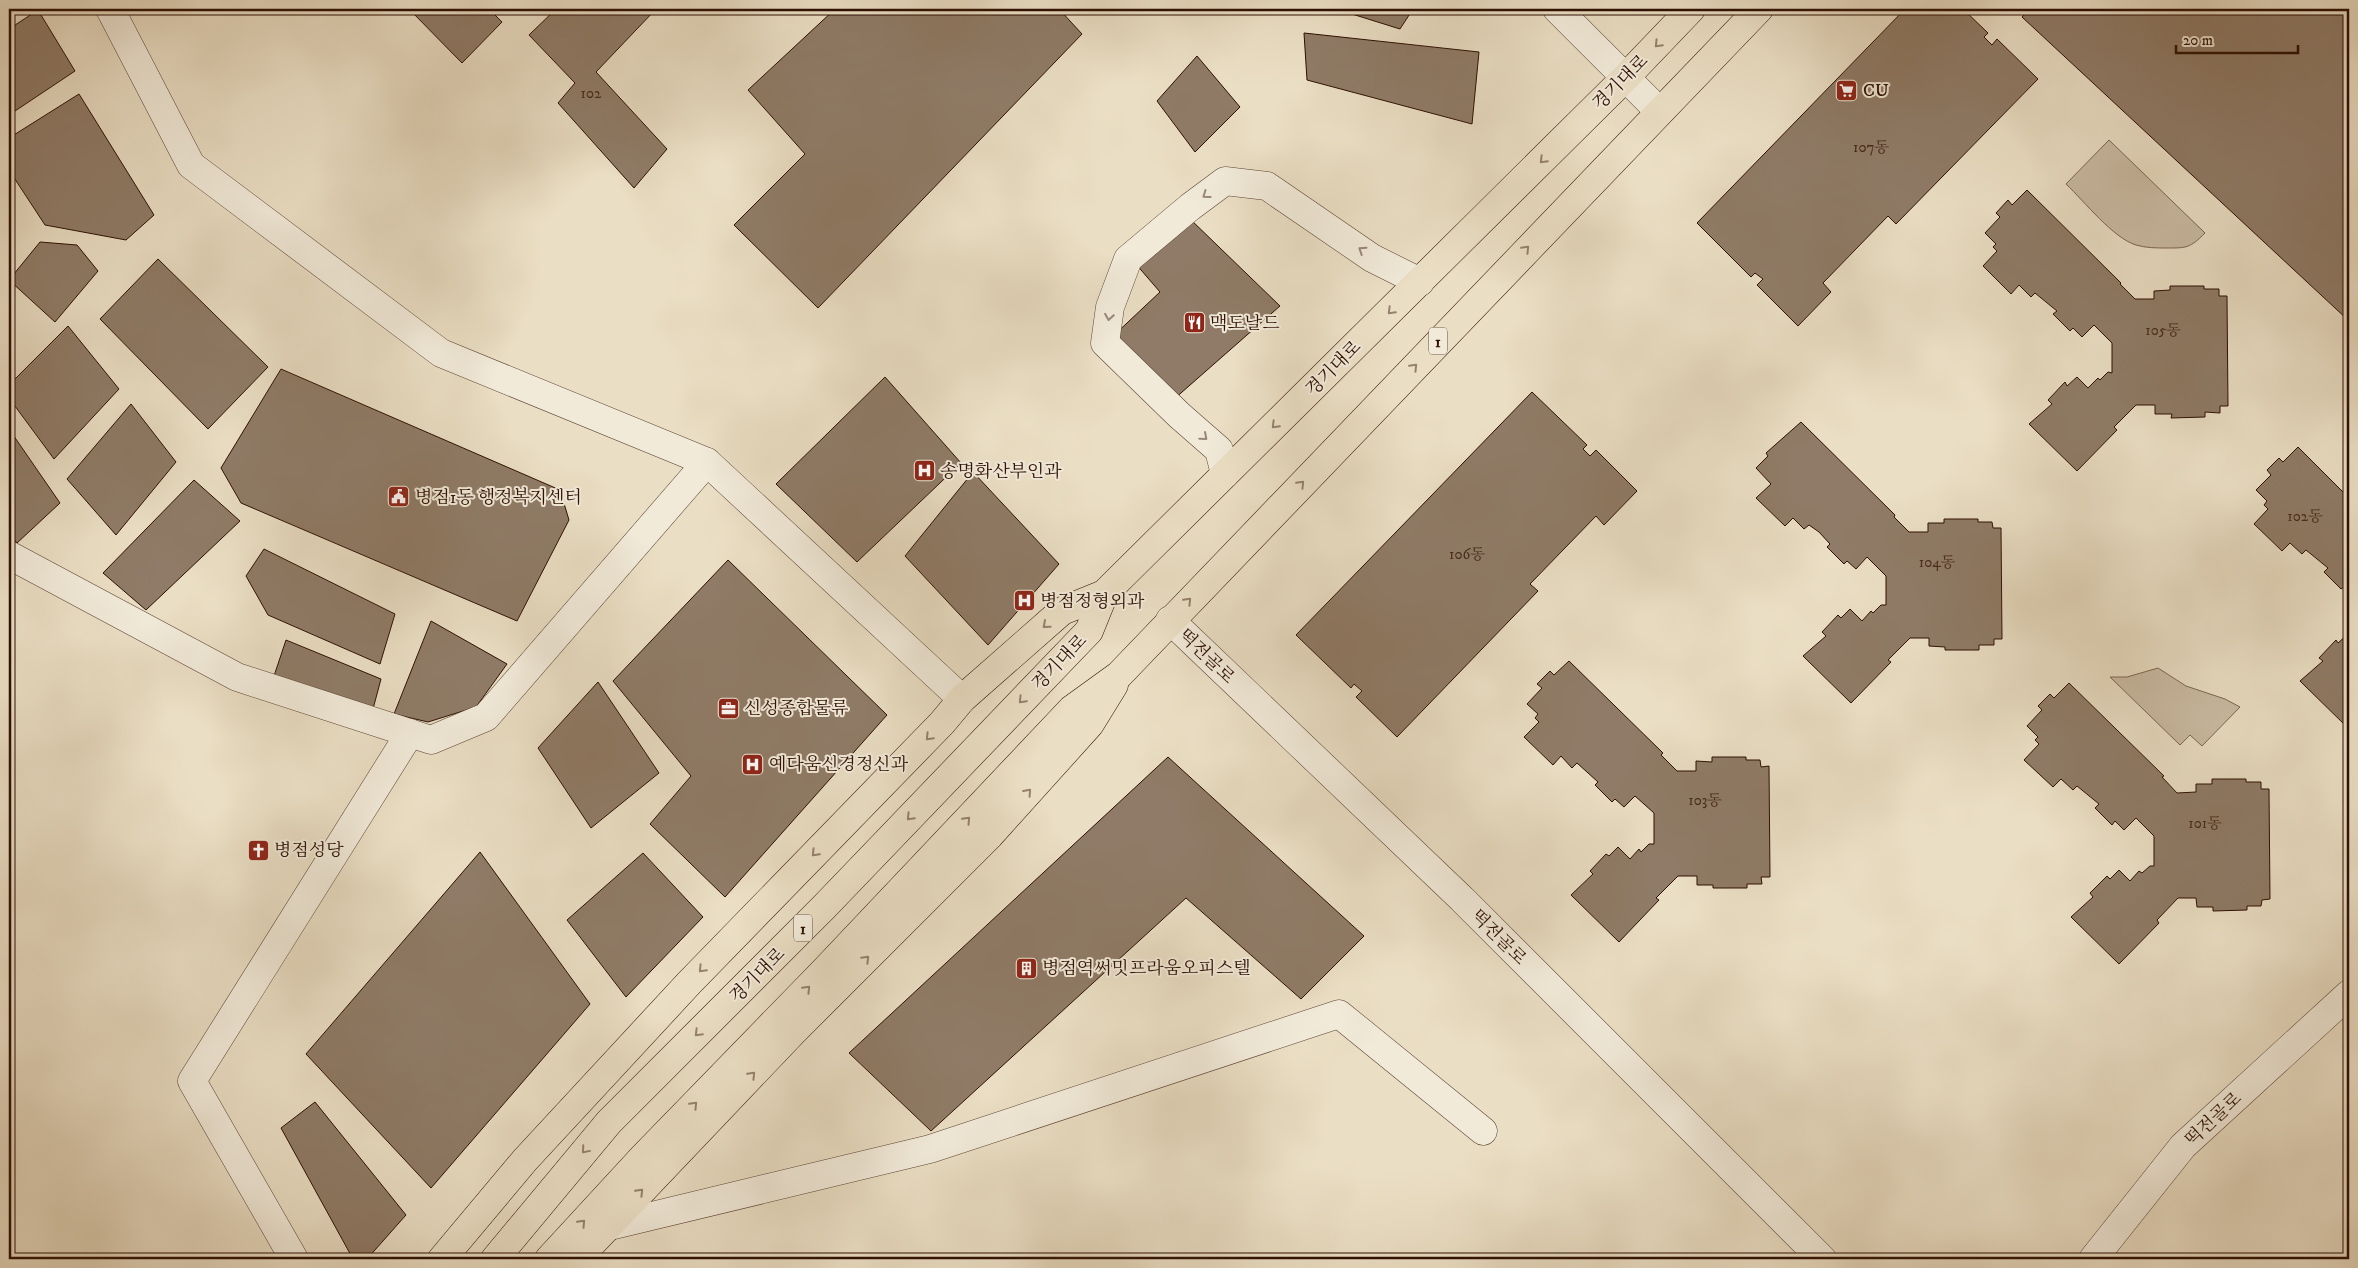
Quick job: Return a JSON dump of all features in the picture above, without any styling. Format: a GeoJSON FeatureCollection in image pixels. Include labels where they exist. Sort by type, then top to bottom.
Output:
{"type":"FeatureCollection","features":[{"type":"Feature","properties":{"kind":"main road","name":"경기대로"},"geometry":{"type":"LineString","coordinates":[[494,1259],[609,1122],[825,906],[1089,631],[1104,594],[1625,78],[1691,9]]}},
{"type":"Feature","properties":{"kind":"main road","name":"1"},"geometry":{"type":"LineString","coordinates":[[549,1259],[1072,709],[1120,675],[1170,620],[1759,9]]}},
{"type":"Feature","properties":{"kind":"main road"},"geometry":{"type":"LineString","coordinates":[[442,1259],[525,1160],[656,1018],[942,723],[962,699],[1062,611],[1104,594]]}},
{"type":"Feature","properties":{"kind":"main road"},"geometry":{"type":"LineString","coordinates":[[577,1259],[793,1032],[990,835],[1090,724],[1120,675]]}},
{"type":"Feature","properties":{"kind":"street"},"geometry":{"type":"LineString","coordinates":[[110,9],[191,165],[440,353],[707,462],[962,699]]}},
{"type":"Feature","properties":{"kind":"street"},"geometry":{"type":"LineString","coordinates":[[1557,9],[1659,111]]}},
{"type":"Feature","properties":{"kind":"street"},"geometry":{"type":"LineString","coordinates":[[1225,474],[1219,450],[1179,415],[1105,343],[1110,307],[1128,259],[1190,207],[1225,181],[1267,186],[1372,258],[1420,282]]}},
{"type":"Feature","properties":{"kind":"street"},"geometry":{"type":"LineString","coordinates":[[9,555],[238,677],[431,740],[486,717],[707,462]]}},
{"type":"Feature","properties":{"kind":"street","name":"떡전골로"},"geometry":{"type":"LineString","coordinates":[[1170,620],[1462,899],[1822,1259]]}},
{"type":"Feature","properties":{"kind":"street"},"geometry":{"type":"LineString","coordinates":[[294,1259],[192,1081],[410,733]]}},
{"type":"Feature","properties":{"kind":"street","name":"떡전골로"},"geometry":{"type":"LineString","coordinates":[[2093,1259],[2183,1146],[2349,994]]}},
{"type":"Feature","properties":{"kind":"street"},"geometry":{"type":"LineString","coordinates":[[606,1227],[930,1150],[1339,1014],[1482,1131]]}},
{"type":"Feature","properties":{"kind":"shaded area"},"geometry":{"type":"Polygon","coordinates":[[[2109,140],[2205,233],[2196,242],[2184,247],[2167,248],[2136,245],[2127,241],[2100,219],[2066,184],[2109,140]]]}},
{"type":"Feature","properties":{"kind":"shaded area"},"geometry":{"type":"Polygon","coordinates":[[[2158,668],[2186,686],[2225,699],[2240,707],[2202,746],[2190,735],[2180,745],[2110,677],[2127,677],[2158,668]]]}},
{"type":"Feature","properties":{"kind":"building"},"geometry":{"type":"Polygon","coordinates":[[[409,9],[489,9],[502,22],[462,63],[409,9]]]}},
{"type":"Feature","properties":{"kind":"building"},"geometry":{"type":"Polygon","coordinates":[[[556,9],[656,9],[596,72],[667,149],[634,188],[558,103],[575,83],[529,35],[556,9]]]}},
{"type":"Feature","properties":{"kind":"building"},"geometry":{"type":"Polygon","coordinates":[[[835,9],[1059,9],[1082,34],[818,308],[734,225],[805,154],[748,90],[835,9]]]}},
{"type":"Feature","properties":{"kind":"building"},"geometry":{"type":"Polygon","coordinates":[[[1336,9],[1413,9],[1400,29],[1336,9]]]}},
{"type":"Feature","properties":{"kind":"building"},"geometry":{"type":"Polygon","coordinates":[[[1905,9],[1963,9],[1988,33],[1984,37],[1992,45],[1997,39],[2038,79],[1896,224],[1888,216],[1823,283],[1831,292],[1798,326],[1757,285],[1763,279],[1755,273],[1751,277],[1697,223],[1905,9]]]}},
{"type":"Feature","properties":{"kind":"building"},"geometry":{"type":"Polygon","coordinates":[[[2029,9],[2349,9],[2349,321],[2022,17],[2029,9]]]}},
{"type":"Feature","properties":{"kind":"building"},"geometry":{"type":"Polygon","coordinates":[[[38,10],[75,71],[9,115],[9,29],[38,10]]]}},
{"type":"Feature","properties":{"kind":"building"},"geometry":{"type":"Polygon","coordinates":[[[1304,33],[1479,52],[1472,124],[1307,80],[1304,33]]]}},
{"type":"Feature","properties":{"kind":"building"},"geometry":{"type":"Polygon","coordinates":[[[1197,56],[1240,107],[1195,152],[1157,101],[1197,56]]]}},
{"type":"Feature","properties":{"kind":"building"},"geometry":{"type":"Polygon","coordinates":[[[79,94],[154,215],[126,240],[45,225],[9,170],[9,138],[79,94]]]}},
{"type":"Feature","properties":{"kind":"building"},"geometry":{"type":"Polygon","coordinates":[[[2027,190],[2135,299],[2154,299],[2154,291],[2170,290],[2170,286],[2204,286],[2204,289],[2219,289],[2219,296],[2227,296],[2228,406],[2220,406],[2220,413],[2205,412],[2205,417],[2171,418],[2172,414],[2155,414],[2155,405],[2136,405],[2114,427],[2117,430],[2077,471],[2029,424],[2052,404],[2048,400],[2065,382],[2067,386],[2077,377],[2088,388],[2098,378],[2100,380],[2108,372],[2112,373],[2112,343],[2094,325],[2082,337],[2073,328],[2070,331],[2053,314],[2057,311],[2035,293],[2031,297],[2019,285],[2011,294],[1983,266],[1997,251],[1993,247],[1996,244],[1985,233],[2000,217],[1996,213],[2008,200],[2012,205],[2027,190]]]}},
{"type":"Feature","properties":{"kind":"building","name":"맥도날드"},"geometry":{"type":"Polygon","coordinates":[[[1188,217],[1280,306],[1173,400],[1110,339],[1160,292],[1135,263],[1188,217]]]}},
{"type":"Feature","properties":{"kind":"building"},"geometry":{"type":"Polygon","coordinates":[[[40,242],[77,245],[98,271],[55,322],[9,280],[40,242]]]}},
{"type":"Feature","properties":{"kind":"building"},"geometry":{"type":"Polygon","coordinates":[[[158,259],[268,367],[208,429],[100,319],[158,259]]]}},
{"type":"Feature","properties":{"kind":"building"},"geometry":{"type":"Polygon","coordinates":[[[68,326],[119,389],[54,459],[9,398],[9,385],[68,326]]]}},
{"type":"Feature","properties":{"kind":"building","name":"병점1동 행정복지센터"},"geometry":{"type":"Polygon","coordinates":[[[281,369],[560,490],[569,520],[517,621],[241,503],[221,468],[281,369]]]}},
{"type":"Feature","properties":{"kind":"building"},"geometry":{"type":"Polygon","coordinates":[[[885,377],[961,463],[857,562],[776,484],[885,377]]]}},
{"type":"Feature","properties":{"kind":"building"},"geometry":{"type":"Polygon","coordinates":[[[1532,392],[1587,445],[1583,449],[1590,456],[1596,450],[1637,491],[1604,525],[1596,516],[1530,584],[1538,591],[1397,737],[1356,697],[1362,691],[1354,684],[1351,688],[1296,635],[1532,392]]]}},
{"type":"Feature","properties":{"kind":"building"},"geometry":{"type":"Polygon","coordinates":[[[131,404],[176,462],[116,535],[67,479],[131,404]]]}},
{"type":"Feature","properties":{"kind":"building"},"geometry":{"type":"Polygon","coordinates":[[[1801,422],[1895,515],[1894,517],[1909,532],[1928,532],[1928,523],[1944,523],[1944,519],[1978,519],[1978,522],[1992,522],[1993,528],[2001,528],[2002,639],[1994,639],[1994,645],[1979,645],[1979,650],[1945,650],[1945,647],[1929,646],[1929,638],[1910,638],[1888,660],[1891,662],[1851,703],[1803,656],[1826,636],[1822,632],[1838,615],[1841,618],[1850,609],[1862,621],[1871,611],[1873,613],[1881,605],[1886,605],[1886,576],[1867,557],[1856,569],[1847,561],[1844,564],[1827,547],[1830,544],[1819,532],[1809,525],[1804,529],[1793,518],[1785,526],[1756,498],[1771,484],[1756,468],[1768,456],[1766,453],[1801,422]]]}},
{"type":"Feature","properties":{"kind":"building"},"geometry":{"type":"Polygon","coordinates":[[[9,429],[60,503],[17,543],[9,534],[9,429]]]}},
{"type":"Feature","properties":{"kind":"building"},"geometry":{"type":"Polygon","coordinates":[[[2298,447],[2349,498],[2349,591],[2345,586],[2341,589],[2324,572],[2328,568],[2306,550],[2302,554],[2290,543],[2282,551],[2254,524],[2268,509],[2264,505],[2267,501],[2256,490],[2271,475],[2267,470],[2279,458],[2283,462],[2298,447]]]}},
{"type":"Feature","properties":{"kind":"building"},"geometry":{"type":"Polygon","coordinates":[[[973,472],[1059,564],[988,645],[905,556],[973,472]]]}},
{"type":"Feature","properties":{"kind":"building"},"geometry":{"type":"Polygon","coordinates":[[[194,480],[240,521],[146,610],[103,573],[194,480]]]}},
{"type":"Feature","properties":{"kind":"building"},"geometry":{"type":"Polygon","coordinates":[[[264,549],[395,614],[380,664],[268,615],[246,576],[264,549]]]}},
{"type":"Feature","properties":{"kind":"building"},"geometry":{"type":"Polygon","coordinates":[[[728,560],[887,715],[725,897],[650,824],[691,776],[613,681],[728,560]]]}},
{"type":"Feature","properties":{"kind":"building"},"geometry":{"type":"Polygon","coordinates":[[[431,621],[507,664],[476,707],[428,722],[394,714],[431,621]]]}},
{"type":"Feature","properties":{"kind":"building"},"geometry":{"type":"Polygon","coordinates":[[[2348,634],[2348,728],[2300,681],[2323,661],[2319,658],[2336,640],[2338,643],[2348,634]]]}},
{"type":"Feature","properties":{"kind":"building"},"geometry":{"type":"Polygon","coordinates":[[[286,640],[381,679],[373,709],[274,676],[286,640]]]}},
{"type":"Feature","properties":{"kind":"building"},"geometry":{"type":"Polygon","coordinates":[[[1569,661],[1663,753],[1661,755],[1677,771],[1696,771],[1696,761],[1712,762],[1712,757],[1746,757],[1746,760],[1760,760],[1761,767],[1769,766],[1770,877],[1761,877],[1762,884],[1747,884],[1747,888],[1713,888],[1713,885],[1697,885],[1697,876],[1678,876],[1656,898],[1659,900],[1619,942],[1571,895],[1593,874],[1590,871],[1606,854],[1609,856],[1618,847],[1630,859],[1639,849],[1641,852],[1649,844],[1654,844],[1654,813],[1635,796],[1624,807],[1615,799],[1612,802],[1595,785],[1598,782],[1577,763],[1572,768],[1561,756],[1553,765],[1524,737],[1539,722],[1535,718],[1538,714],[1527,704],[1542,688],[1537,684],[1550,671],[1554,675],[1569,661]]]}},
{"type":"Feature","properties":{"kind":"building"},"geometry":{"type":"Polygon","coordinates":[[[598,682],[659,773],[591,828],[538,748],[598,682]]]}},
{"type":"Feature","properties":{"kind":"building"},"geometry":{"type":"Polygon","coordinates":[[[2069,683],[2164,776],[2162,777],[2177,793],[2196,792],[2196,784],[2212,784],[2212,779],[2246,779],[2246,782],[2261,782],[2261,789],[2269,789],[2270,899],[2262,900],[2261,906],[2247,906],[2247,910],[2213,911],[2213,907],[2197,907],[2196,898],[2178,898],[2157,920],[2159,923],[2119,964],[2071,917],[2093,897],[2090,893],[2107,876],[2110,879],[2119,870],[2130,881],[2139,871],[2142,873],[2150,866],[2154,866],[2154,836],[2136,818],[2124,830],[2115,821],[2112,825],[2095,808],[2099,804],[2077,786],[2073,790],[2061,779],[2053,787],[2024,760],[2039,744],[2035,740],[2038,737],[2027,726],[2042,710],[2038,706],[2050,694],[2054,698],[2069,683]]]}},
{"type":"Feature","properties":{"kind":"building","name":"병점역써밋프라움오피스텔"},"geometry":{"type":"Polygon","coordinates":[[[1168,757],[1364,936],[1301,999],[1186,898],[931,1131],[849,1053],[1168,757]]]}},
{"type":"Feature","properties":{"kind":"building"},"geometry":{"type":"Polygon","coordinates":[[[480,852],[590,1004],[431,1188],[306,1054],[480,852]]]}},
{"type":"Feature","properties":{"kind":"building"},"geometry":{"type":"Polygon","coordinates":[[[643,853],[703,917],[626,997],[567,920],[643,853]]]}},
{"type":"Feature","properties":{"kind":"building"},"geometry":{"type":"Polygon","coordinates":[[[315,1102],[406,1215],[367,1259],[353,1259],[281,1128],[315,1102]]]}},
{"type":"Feature","properties":{"kind":"place","name":"CU"},"geometry":{"type":"Point","coordinates":[1847,90]}},
{"type":"Feature","properties":{"kind":"place","name":"맥도날드"},"geometry":{"type":"Point","coordinates":[1194,323]}},
{"type":"Feature","properties":{"kind":"place","name":"송명화산부인과"},"geometry":{"type":"Point","coordinates":[924,471]}},
{"type":"Feature","properties":{"kind":"place","name":"병점1동 행정복지센터"},"geometry":{"type":"Point","coordinates":[399,497]}},
{"type":"Feature","properties":{"kind":"place","name":"병점정형외과"},"geometry":{"type":"Point","coordinates":[1024,601]}},
{"type":"Feature","properties":{"kind":"place","name":"신성종합물류"},"geometry":{"type":"Point","coordinates":[728,708]}},
{"type":"Feature","properties":{"kind":"place","name":"예다움신경정신과"},"geometry":{"type":"Point","coordinates":[753,764]}},
{"type":"Feature","properties":{"kind":"place","name":"병점성당"},"geometry":{"type":"Point","coordinates":[258,850]}},
{"type":"Feature","properties":{"kind":"place","name":"병점역써밋프라움오피스텔"},"geometry":{"type":"Point","coordinates":[1026,968]}}]}
